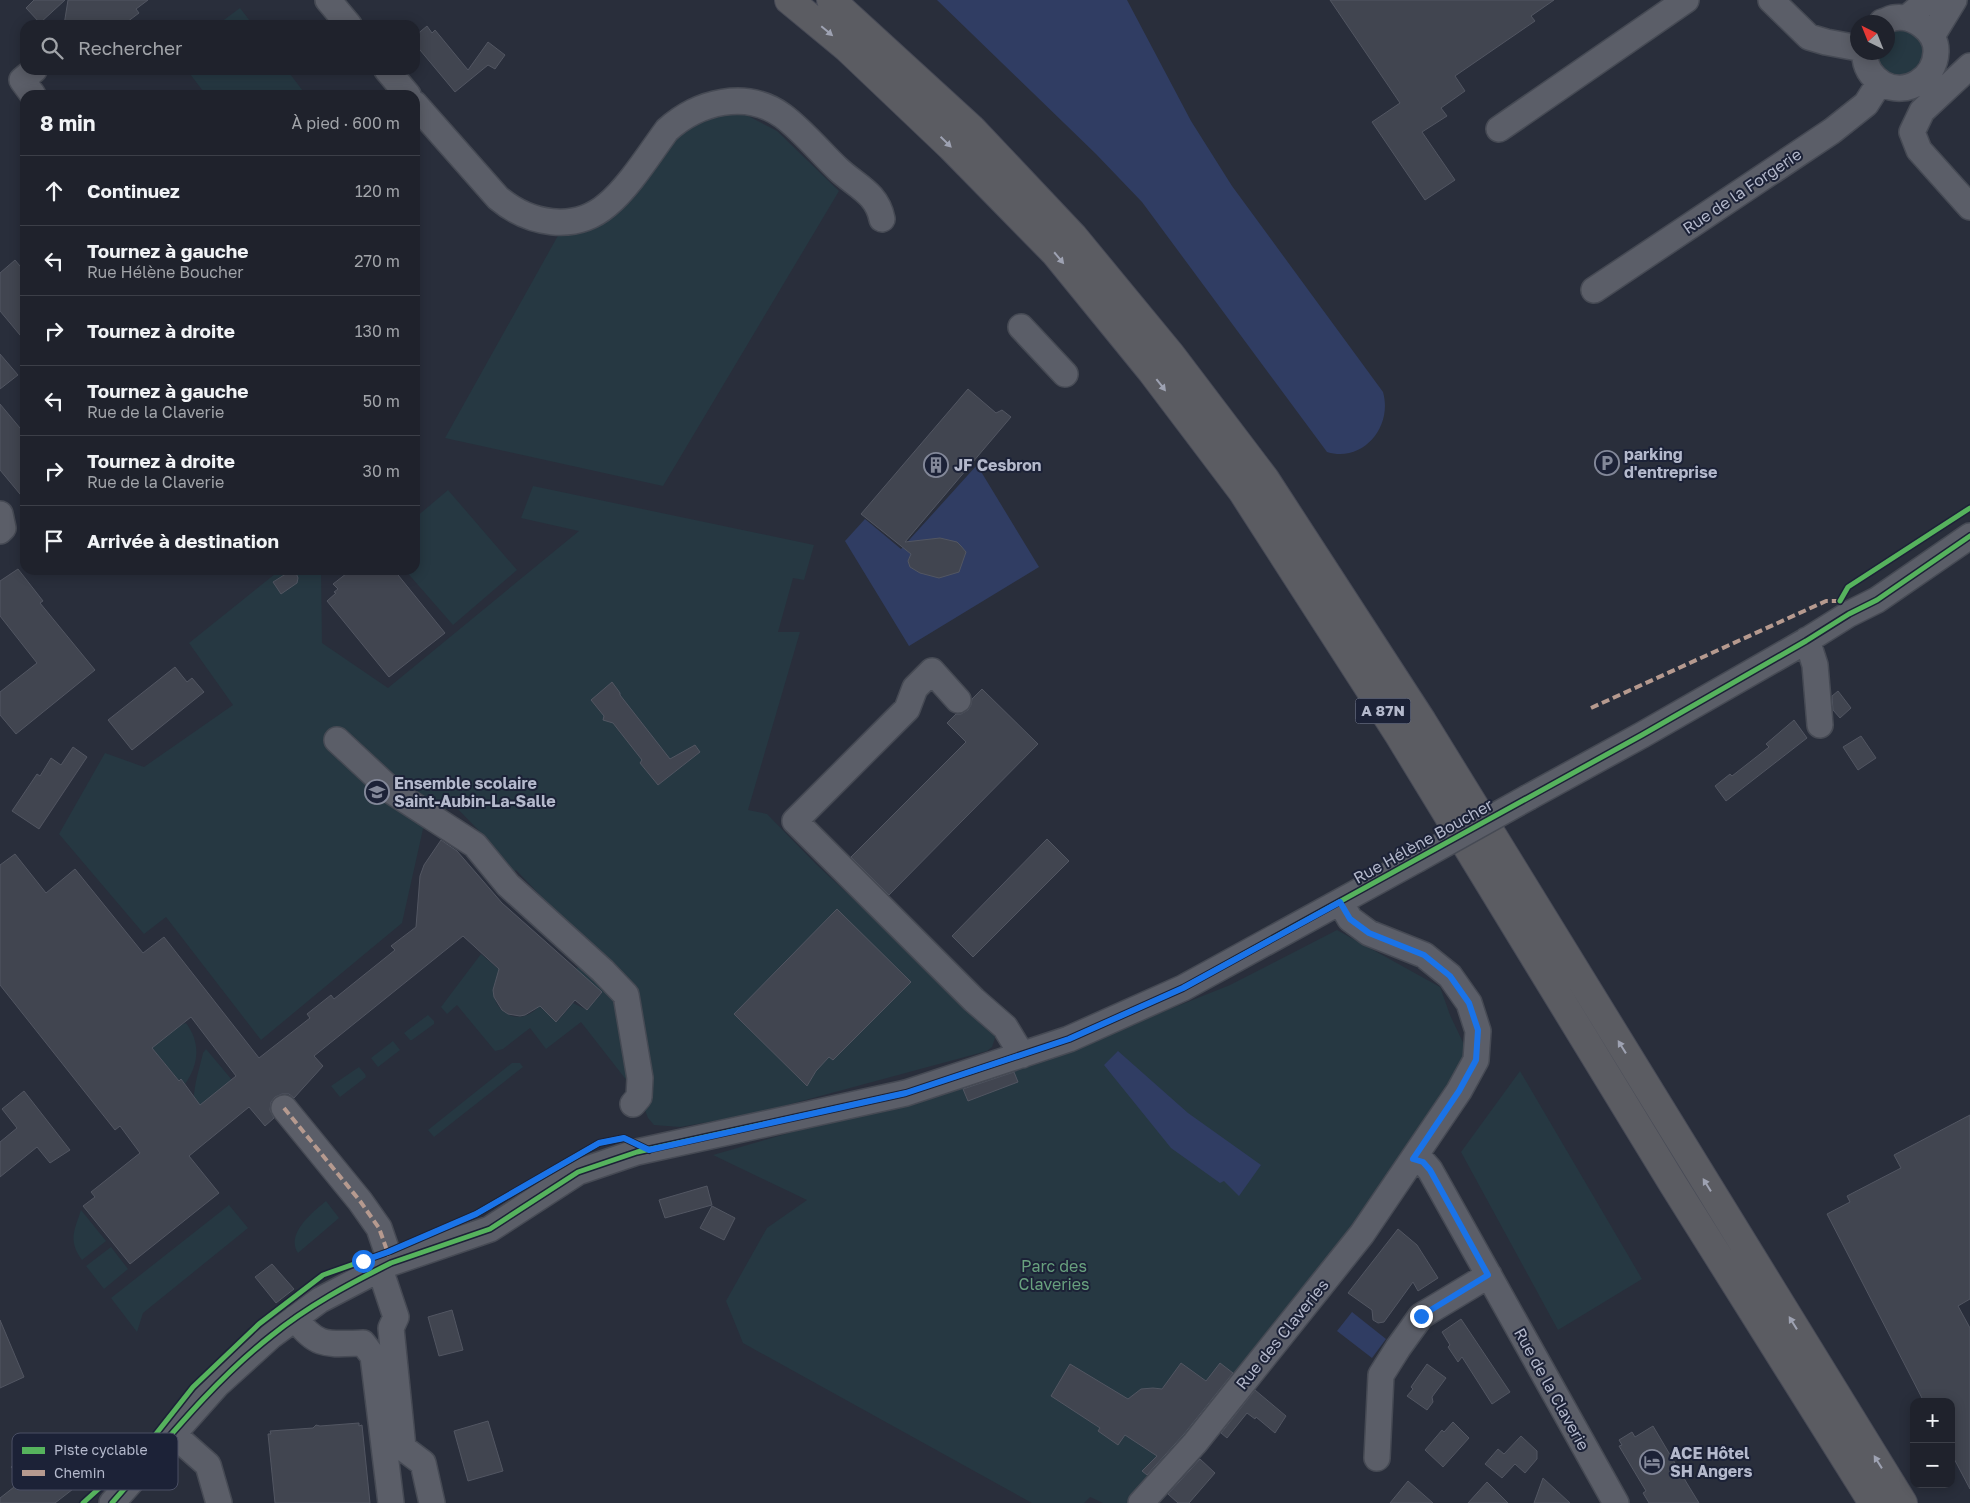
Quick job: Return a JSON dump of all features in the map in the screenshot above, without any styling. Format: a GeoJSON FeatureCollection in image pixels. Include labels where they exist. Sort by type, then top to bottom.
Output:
{"type":"FeatureCollection","features":[{"type":"Feature","properties":{"kind":"highway","name":"A 87N"},"geometry":{"type":"LineString","coordinates":[[789,0],[847,48],[951,147],[1055,253],[1152,372],[1242,490],[1394,727],[1673,1184],[1873,1503]]}},
{"type":"Feature","properties":{"kind":"highway","name":"A 87N"},"geometry":{"type":"LineString","coordinates":[[831,0],[972,129],[1074,236],[1171,355],[1266,479],[1422,721],[1904,1503]]}},
{"type":"Feature","properties":{"kind":"highway"},"geometry":{"type":"LineString","coordinates":[[1828,1430],[1851,1491],[1858,1503]]}},
{"type":"Feature","properties":{"kind":"street"},"geometry":{"type":"LineString","coordinates":[[328,0],[345,20]]}},
{"type":"Feature","properties":{"kind":"street"},"geometry":{"type":"LineString","coordinates":[[1499,129],[1686,0]]}},
{"type":"Feature","properties":{"kind":"street"},"geometry":{"type":"LineString","coordinates":[[1771,0],[1809,37],[1850,46]]}},
{"type":"Feature","properties":{"kind":"street"},"geometry":{"type":"LineString","coordinates":[[1907,18],[1928,0]]}},
{"type":"Feature","properties":{"kind":"street"},"geometry":{"type":"LineString","coordinates":[[1932,36],[1954,0]]}},
{"type":"Feature","properties":{"kind":"street"},"geometry":{"type":"LineString","coordinates":[[1866,60],[1867,67],[1872,76],[1888,86],[1906,88],[1922,81],[1931,68],[1936,51],[1932,36],[1922,24],[1907,18],[1895,18]]}},
{"type":"Feature","properties":{"kind":"street"},"geometry":{"type":"LineString","coordinates":[[1970,66],[1922,111],[1912,132],[1919,150],[1970,206]]}},
{"type":"Feature","properties":{"kind":"street"},"geometry":{"type":"LineString","coordinates":[[28,75],[22,80],[30,90]]}},
{"type":"Feature","properties":{"kind":"street"},"geometry":{"type":"LineString","coordinates":[[391,75],[404,90]]}},
{"type":"Feature","properties":{"kind":"street","name":"Rue de la Forgerie"},"geometry":{"type":"LineString","coordinates":[[1594,290],[1832,131],[1866,104],[1880,82]]}},
{"type":"Feature","properties":{"kind":"street"},"geometry":{"type":"LineString","coordinates":[[1917,83],[1927,106]]}},
{"type":"Feature","properties":{"kind":"street"},"geometry":{"type":"LineString","coordinates":[[420,110],[498,198],[522,215],[550,222],[573,221],[593,214],[606,206],[617,196],[667,130],[677,121],[700,108],[727,102],[756,104],[783,116],[851,181],[874,198],[880,206],[882,219]]}},
{"type":"Feature","properties":{"kind":"street"},"geometry":{"type":"LineString","coordinates":[[1022,328],[1065,374]]}},
{"type":"Feature","properties":{"kind":"street"},"geometry":{"type":"LineString","coordinates":[[0,514],[3,528],[0,531]]}},
{"type":"Feature","properties":{"kind":"street","name":"Rue Hélène Boucher"},"geometry":{"type":"LineString","coordinates":[[173,1433],[217,1385],[271,1336],[320,1300],[385,1266],[490,1229],[578,1172],[643,1151],[900,1094],[1069,1039],[1183,988],[1529,797],[1807,640],[1849,614],[1877,600],[1970,536]]}},
{"type":"Feature","properties":{"kind":"street"},"geometry":{"type":"LineString","coordinates":[[1807,640],[1816,665],[1820,725]]}},
{"type":"Feature","properties":{"kind":"street"},"geometry":{"type":"LineString","coordinates":[[958,700],[932,671],[915,688],[907,709],[795,821],[974,1000],[1005,1027],[1022,1055]]}},
{"type":"Feature","properties":{"kind":"street"},"geometry":{"type":"LineString","coordinates":[[337,740],[393,792],[475,845],[508,885],[603,971],[626,995],[640,1078],[638,1097],[633,1104]]}},
{"type":"Feature","properties":{"kind":"street","name":"Rue des Claveries"},"geometry":{"type":"LineString","coordinates":[[1141,1503],[1195,1443],[1362,1234],[1459,1091],[1476,1060],[1478,1030],[1469,1003],[1450,976],[1424,955],[1369,933],[1350,919],[1340,902]]}},
{"type":"Feature","properties":{"kind":"street"},"geometry":{"type":"LineString","coordinates":[[284,1108],[360,1201],[379,1228],[396,1317],[391,1328],[403,1448],[423,1463],[432,1503]]}},
{"type":"Feature","properties":{"kind":"street","name":"Rue de la Claverie"},"geometry":{"type":"LineString","coordinates":[[1413,1159],[1423,1162],[1430,1170],[1616,1503]]}},
{"type":"Feature","properties":{"kind":"street"},"geometry":{"type":"LineString","coordinates":[[1377,1458],[1381,1375],[1421,1316],[1488,1275]]}},
{"type":"Feature","properties":{"kind":"street"},"geometry":{"type":"LineString","coordinates":[[296,1318],[310,1336],[322,1342],[362,1343],[373,1356],[390,1503]]}},
{"type":"Feature","properties":{"kind":"street"},"geometry":{"type":"LineString","coordinates":[[178,1439],[208,1465],[219,1503]]}},
{"type":"Feature","properties":{"kind":"street","name":"Rue Hélène Boucher"},"geometry":{"type":"LineString","coordinates":[[112,1503],[123,1490]]}},
{"type":"Feature","properties":{"kind":"green space"},"geometry":{"type":"Polygon","coordinates":[[[240,8],[249,20],[224,20],[240,8]]]}},
{"type":"Feature","properties":{"kind":"green space"},"geometry":{"type":"Polygon","coordinates":[[[1895,27],[1909,30],[1920,37],[1923,44],[1921,60],[1917,67],[1910,72],[1893,74],[1883,70],[1877,60],[1895,60],[1895,27]]]}},
{"type":"Feature","properties":{"kind":"green space"},"geometry":{"type":"Polygon","coordinates":[[[191,75],[291,75],[302,90],[202,90],[191,75]]]}},
{"type":"Feature","properties":{"kind":"green space"},"geometry":{"type":"Polygon","coordinates":[[[735,109],[777,131],[839,191],[663,486],[445,438],[560,232],[675,132],[735,109]]]}},
{"type":"Feature","properties":{"kind":"green space"},"geometry":{"type":"Polygon","coordinates":[[[533,486],[814,545],[804,580],[793,578],[778,632],[800,632],[748,810],[767,814],[816,864],[986,1023],[996,1035],[992,1047],[987,1051],[754,1114],[680,1127],[654,1125],[648,1118],[642,1102],[632,992],[516,870],[509,876],[483,843],[486,838],[452,803],[423,829],[402,923],[261,1040],[166,917],[144,934],[59,834],[105,753],[144,767],[233,705],[189,643],[274,575],[321,575],[322,643],[388,688],[579,531],[521,518],[533,486]]]}},
{"type":"Feature","properties":{"kind":"green space"},"geometry":{"type":"Polygon","coordinates":[[[448,490],[517,570],[453,625],[409,575],[420,575],[420,514],[448,490]]]}},
{"type":"Feature","properties":{"kind":"green space","name":"Parc des Claveries"},"geometry":{"type":"Polygon","coordinates":[[[1337,930],[1440,987],[1450,1015],[1468,1053],[1327,1264],[1133,1503],[1103,1503],[1090,1497],[1084,1503],[1032,1503],[743,1343],[726,1301],[767,1228],[807,1200],[713,1155],[1045,1059],[1230,985],[1337,930]]]}},
{"type":"Feature","properties":{"kind":"green space"},"geometry":{"type":"Polygon","coordinates":[[[481,954],[502,972],[495,983],[494,994],[502,1011],[511,1015],[520,1017],[530,1014],[539,1006],[557,1022],[573,1003],[587,1010],[602,993],[576,969],[582,963],[614,990],[631,1086],[581,1022],[546,1049],[530,1028],[503,1049],[495,1051],[457,1005],[447,1014],[441,1007],[481,954]]]}},
{"type":"Feature","properties":{"kind":"green space"},"geometry":{"type":"Polygon","coordinates":[[[428,1015],[434,1021],[434,1024],[410,1040],[404,1033],[428,1015]]]}},
{"type":"Feature","properties":{"kind":"green space"},"geometry":{"type":"Polygon","coordinates":[[[186,1023],[194,1038],[196,1054],[193,1069],[185,1084],[181,1079],[178,1080],[152,1048],[186,1023]]]}},
{"type":"Feature","properties":{"kind":"green space"},"geometry":{"type":"Polygon","coordinates":[[[393,1041],[400,1050],[378,1067],[371,1058],[393,1041]]]}},
{"type":"Feature","properties":{"kind":"green space"},"geometry":{"type":"Polygon","coordinates":[[[206,1049],[232,1080],[195,1109],[196,1081],[203,1053],[206,1049]]]}},
{"type":"Feature","properties":{"kind":"green space"},"geometry":{"type":"Polygon","coordinates":[[[512,1063],[520,1063],[523,1067],[434,1137],[428,1130],[512,1063]]]}},
{"type":"Feature","properties":{"kind":"green space"},"geometry":{"type":"Polygon","coordinates":[[[359,1067],[366,1077],[340,1097],[331,1086],[359,1067]]]}},
{"type":"Feature","properties":{"kind":"green space"},"geometry":{"type":"Polygon","coordinates":[[[1520,1071],[1642,1279],[1558,1330],[1461,1152],[1520,1071]]]}},
{"type":"Feature","properties":{"kind":"green space"},"geometry":{"type":"Polygon","coordinates":[[[326,1201],[339,1218],[298,1253],[295,1246],[295,1238],[298,1231],[308,1217],[326,1201]]]}},
{"type":"Feature","properties":{"kind":"green space"},"geometry":{"type":"Polygon","coordinates":[[[229,1205],[248,1228],[143,1313],[137,1332],[111,1298],[229,1205]]]}},
{"type":"Feature","properties":{"kind":"green space"},"geometry":{"type":"Polygon","coordinates":[[[81,1210],[106,1241],[82,1260],[74,1241],[81,1210]]]}},
{"type":"Feature","properties":{"kind":"green space"},"geometry":{"type":"Polygon","coordinates":[[[111,1247],[128,1269],[104,1289],[86,1266],[111,1247]]]}},
{"type":"Feature","properties":{"kind":"water"},"geometry":{"type":"Polygon","coordinates":[[[937,0],[1127,0],[1191,121],[1232,186],[1383,392],[1384,418],[1372,439],[1363,447],[1352,452],[1340,454],[1327,452],[1142,202],[1096,154],[937,0]]]}},
{"type":"Feature","properties":{"kind":"water"},"geometry":{"type":"Polygon","coordinates":[[[977,465],[1039,567],[909,646],[845,541],[865,519],[901,549],[977,465]]]}},
{"type":"Feature","properties":{"kind":"water"},"geometry":{"type":"Polygon","coordinates":[[[1118,1051],[1188,1113],[1261,1165],[1239,1196],[1224,1181],[1220,1183],[1171,1148],[1104,1065],[1118,1051]]]}},
{"type":"Feature","properties":{"kind":"water"},"geometry":{"type":"Polygon","coordinates":[[[1352,1312],[1386,1339],[1372,1358],[1337,1331],[1352,1312]]]}},
{"type":"Feature","properties":{"kind":"building"},"geometry":{"type":"Polygon","coordinates":[[[34,0],[65,0],[43,20],[37,20],[26,8],[34,0]]]}},
{"type":"Feature","properties":{"kind":"building"},"geometry":{"type":"Polygon","coordinates":[[[68,0],[148,0],[136,9],[139,13],[130,20],[65,20],[68,0]]]}},
{"type":"Feature","properties":{"kind":"building"},"geometry":{"type":"Polygon","coordinates":[[[1330,0],[1554,0],[1531,16],[1535,21],[1455,76],[1465,91],[1441,108],[1447,116],[1422,132],[1455,180],[1425,200],[1372,122],[1400,103],[1330,0]]]}},
{"type":"Feature","properties":{"kind":"building"},"geometry":{"type":"Polygon","coordinates":[[[427,26],[432,33],[435,30],[468,70],[488,42],[505,55],[495,69],[488,65],[455,92],[420,50],[420,32],[427,26]]]}},
{"type":"Feature","properties":{"kind":"building"},"geometry":{"type":"Polygon","coordinates":[[[15,260],[20,266],[20,335],[0,311],[0,273],[15,260]]]}},
{"type":"Feature","properties":{"kind":"building"},"geometry":{"type":"Polygon","coordinates":[[[0,354],[18,375],[0,389],[0,354]]]}},
{"type":"Feature","properties":{"kind":"building","name":"JF Cesbron"},"geometry":{"type":"Polygon","coordinates":[[[968,389],[996,413],[1002,410],[1011,417],[905,542],[940,538],[957,542],[961,546],[966,552],[959,572],[939,578],[920,573],[910,567],[908,561],[911,554],[861,514],[968,389]]]}},
{"type":"Feature","properties":{"kind":"building"},"geometry":{"type":"Polygon","coordinates":[[[0,404],[20,428],[20,494],[0,470],[0,404]]]}},
{"type":"Feature","properties":{"kind":"building"},"geometry":{"type":"Polygon","coordinates":[[[18,569],[20,575],[23,575],[43,601],[40,603],[95,670],[16,734],[0,715],[0,692],[37,663],[0,616],[0,581],[18,569]]]}},
{"type":"Feature","properties":{"kind":"building"},"geometry":{"type":"Polygon","coordinates":[[[284,575],[297,575],[298,578],[297,583],[281,594],[273,582],[284,575]]]}},
{"type":"Feature","properties":{"kind":"building"},"geometry":{"type":"Polygon","coordinates":[[[345,575],[398,575],[445,633],[389,677],[327,601],[338,589],[333,584],[345,575]]]}},
{"type":"Feature","properties":{"kind":"building"},"geometry":{"type":"Polygon","coordinates":[[[175,667],[187,682],[192,678],[204,692],[132,750],[108,720],[175,667]]]}},
{"type":"Feature","properties":{"kind":"building"},"geometry":{"type":"Polygon","coordinates":[[[612,682],[670,759],[695,745],[700,752],[658,785],[640,763],[642,760],[613,723],[603,720],[604,716],[591,700],[612,682]]]}},
{"type":"Feature","properties":{"kind":"building"},"geometry":{"type":"Polygon","coordinates":[[[982,689],[1038,744],[889,895],[851,857],[966,742],[947,723],[956,714],[961,714],[968,710],[972,699],[982,689]]]}},
{"type":"Feature","properties":{"kind":"building"},"geometry":{"type":"Polygon","coordinates":[[[1838,691],[1851,708],[1840,718],[1833,710],[1832,696],[1838,691]]]}},
{"type":"Feature","properties":{"kind":"building"},"geometry":{"type":"Polygon","coordinates":[[[1794,720],[1807,738],[1726,801],[1715,786],[1730,774],[1732,776],[1769,747],[1766,744],[1794,720]]]}},
{"type":"Feature","properties":{"kind":"building"},"geometry":{"type":"Polygon","coordinates":[[[1861,736],[1876,758],[1858,770],[1843,747],[1861,736]]]}},
{"type":"Feature","properties":{"kind":"building"},"geometry":{"type":"Polygon","coordinates":[[[73,747],[87,757],[39,829],[12,811],[37,774],[40,776],[51,758],[61,765],[73,747]]]}},
{"type":"Feature","properties":{"kind":"building"},"geometry":{"type":"Polygon","coordinates":[[[1047,839],[1069,861],[973,957],[952,936],[1047,839]]]}},
{"type":"Feature","properties":{"kind":"building"},"geometry":{"type":"Polygon","coordinates":[[[441,840],[457,851],[502,903],[602,992],[587,1010],[575,1000],[556,1022],[540,1006],[525,1015],[508,1014],[502,1010],[494,997],[493,990],[499,969],[463,936],[314,1056],[323,1066],[294,1098],[289,1094],[275,1097],[271,1102],[270,1110],[274,1118],[265,1126],[249,1107],[189,1156],[219,1193],[130,1264],[83,1206],[95,1197],[91,1192],[140,1153],[120,1126],[115,1130],[0,985],[0,865],[15,854],[46,893],[75,869],[143,953],[164,937],[259,1058],[310,1018],[307,1014],[331,995],[334,999],[395,950],[391,946],[416,927],[420,876],[424,865],[441,840]],[[191,1017],[152,1048],[179,1081],[181,1079],[200,1105],[236,1076],[191,1017]]]}},
{"type":"Feature","properties":{"kind":"building"},"geometry":{"type":"Polygon","coordinates":[[[837,909],[911,982],[833,1060],[829,1057],[816,1071],[807,1086],[734,1014],[837,909]]]}},
{"type":"Feature","properties":{"kind":"building"},"geometry":{"type":"Polygon","coordinates":[[[1014,1072],[1018,1082],[968,1101],[963,1089],[1014,1072]]]}},
{"type":"Feature","properties":{"kind":"building"},"geometry":{"type":"Polygon","coordinates":[[[24,1091],[70,1150],[50,1163],[37,1147],[0,1177],[0,1142],[17,1128],[2,1109],[24,1091]]]}},
{"type":"Feature","properties":{"kind":"building"},"geometry":{"type":"Polygon","coordinates":[[[1970,1115],[1970,1299],[1958,1306],[1970,1328],[1970,1489],[1955,1461],[1955,1398],[1922,1398],[1827,1214],[1850,1202],[1847,1196],[1901,1168],[1894,1155],[1970,1115]]]}},
{"type":"Feature","properties":{"kind":"building"},"geometry":{"type":"Polygon","coordinates":[[[707,1186],[712,1205],[665,1218],[659,1200],[707,1186]]]}},
{"type":"Feature","properties":{"kind":"building"},"geometry":{"type":"Polygon","coordinates":[[[712,1206],[735,1218],[724,1240],[700,1228],[712,1206]]]}},
{"type":"Feature","properties":{"kind":"building"},"geometry":{"type":"Polygon","coordinates":[[[1398,1229],[1417,1245],[1438,1278],[1418,1291],[1413,1282],[1384,1322],[1378,1323],[1373,1320],[1372,1310],[1348,1293],[1398,1229]]]}},
{"type":"Feature","properties":{"kind":"building"},"geometry":{"type":"Polygon","coordinates":[[[272,1264],[294,1289],[276,1303],[255,1277],[272,1264]]]}},
{"type":"Feature","properties":{"kind":"building"},"geometry":{"type":"Polygon","coordinates":[[[452,1310],[463,1350],[439,1356],[428,1317],[452,1310]]]}},
{"type":"Feature","properties":{"kind":"building"},"geometry":{"type":"Polygon","coordinates":[[[1461,1319],[1510,1392],[1492,1404],[1462,1357],[1458,1362],[1448,1347],[1450,1345],[1442,1332],[1461,1319]]]}},
{"type":"Feature","properties":{"kind":"building"},"geometry":{"type":"Polygon","coordinates":[[[0,1320],[24,1377],[0,1388],[0,1320]]]}},
{"type":"Feature","properties":{"kind":"building"},"geometry":{"type":"Polygon","coordinates":[[[1181,1363],[1206,1381],[1220,1363],[1233,1373],[1184,1434],[1147,1475],[1142,1471],[1157,1456],[1125,1435],[1118,1445],[1098,1431],[1100,1428],[1051,1396],[1070,1364],[1128,1399],[1141,1389],[1162,1389],[1181,1363]]]}},
{"type":"Feature","properties":{"kind":"building"},"geometry":{"type":"Polygon","coordinates":[[[1427,1364],[1446,1378],[1432,1397],[1433,1402],[1427,1410],[1407,1396],[1427,1364]]]}},
{"type":"Feature","properties":{"kind":"building"},"geometry":{"type":"Polygon","coordinates":[[[1255,1390],[1286,1416],[1275,1433],[1256,1417],[1255,1419],[1247,1413],[1227,1438],[1221,1433],[1255,1390]]]}},
{"type":"Feature","properties":{"kind":"building"},"geometry":{"type":"Polygon","coordinates":[[[488,1421],[503,1471],[468,1481],[454,1431],[488,1421]]]}},
{"type":"Feature","properties":{"kind":"building"},"geometry":{"type":"Polygon","coordinates":[[[1453,1422],[1469,1438],[1443,1467],[1425,1450],[1442,1430],[1444,1432],[1453,1422]]]}},
{"type":"Feature","properties":{"kind":"building"},"geometry":{"type":"Polygon","coordinates":[[[359,1423],[359,1426],[362,1425],[370,1503],[275,1503],[268,1434],[271,1434],[270,1431],[313,1428],[316,1425],[359,1423]]]}},
{"type":"Feature","properties":{"kind":"building","name":"ACE Hôtel SH Angers"},"geometry":{"type":"Polygon","coordinates":[[[1653,1426],[1699,1503],[1649,1503],[1643,1493],[1646,1491],[1619,1446],[1622,1445],[1619,1440],[1632,1432],[1635,1437],[1653,1426]]]}},
{"type":"Feature","properties":{"kind":"building"},"geometry":{"type":"Polygon","coordinates":[[[1521,1436],[1537,1451],[1537,1459],[1525,1473],[1515,1464],[1502,1478],[1485,1464],[1498,1449],[1504,1454],[1521,1436]]]}},
{"type":"Feature","properties":{"kind":"building"},"geometry":{"type":"Polygon","coordinates":[[[1200,1459],[1215,1473],[1189,1503],[1178,1503],[1168,1494],[1200,1459]]]}},
{"type":"Feature","properties":{"kind":"building"},"geometry":{"type":"Polygon","coordinates":[[[1543,1478],[1570,1503],[1534,1503],[1543,1478]]]}},
{"type":"Feature","properties":{"kind":"building"},"geometry":{"type":"Polygon","coordinates":[[[1408,1481],[1433,1503],[1390,1503],[1408,1481]]]}},
{"type":"Feature","properties":{"kind":"building"},"geometry":{"type":"Polygon","coordinates":[[[1487,1482],[1508,1503],[1468,1503],[1487,1482]]]}},
{"type":"Feature","properties":{"kind":"building"},"geometry":{"type":"Polygon","coordinates":[[[12,1489],[72,1490],[55,1503],[0,1503],[0,1498],[12,1489]]]}},
{"type":"Feature","properties":{"kind":"marked path"},"geometry":{"type":"LineString","coordinates":[[1591,708],[1826,601],[1840,601],[1842,604]]}},
{"type":"Feature","properties":{"kind":"marked path"},"geometry":{"type":"LineString","coordinates":[[284,1108],[360,1201],[379,1228],[389,1256]]}},
{"type":"Feature","properties":{"kind":"cycle path"},"geometry":{"type":"LineString","coordinates":[[1840,601],[1848,587],[1970,508]]}},
{"type":"Feature","properties":{"kind":"cycle path"},"geometry":{"type":"LineString","coordinates":[[173,1433],[228,1374],[271,1336],[329,1296],[391,1263],[490,1229],[578,1172],[637,1152],[906,1093],[1069,1039],[1183,988],[1642,735],[1806,641],[1849,614],[1877,600],[1970,536]]}},
{"type":"Feature","properties":{"kind":"cycle path"},"geometry":{"type":"LineString","coordinates":[[157,1433],[193,1387],[259,1324],[323,1275],[388,1252],[476,1214],[599,1143],[624,1138],[649,1150]]}},
{"type":"Feature","properties":{"kind":"cycle path"},"geometry":{"type":"LineString","coordinates":[[83,1503],[97,1490]]}},
{"type":"Feature","properties":{"kind":"cycle path"},"geometry":{"type":"LineString","coordinates":[[112,1503],[123,1490]]}},
{"type":"Feature","properties":{"kind":"place","name":"parking d'entreprise"},"geometry":{"type":"Point","coordinates":[1607,463]}},
{"type":"Feature","properties":{"kind":"place","name":"JF Cesbron"},"geometry":{"type":"Point","coordinates":[936,465]}},
{"type":"Feature","properties":{"kind":"place","name":"Ensemble scolaire Saint-Aubin-La-Salle"},"geometry":{"type":"Point","coordinates":[377,792]}},
{"type":"Feature","properties":{"kind":"place","name":"ACE Hôtel SH Angers"},"geometry":{"type":"Point","coordinates":[1652,1462]}},
{"type":"Feature","properties":{"kind":"route"},"geometry":{"type":"LineString","coordinates":[[363,1261],[476,1214],[599,1143],[624,1138],[649,1150],[894,1096],[1069,1039],[1183,988],[1340,902],[1350,919],[1369,933],[1424,955],[1450,976],[1469,1003],[1478,1030],[1476,1060],[1459,1091],[1413,1159],[1423,1162],[1430,1170],[1488,1275],[1421,1316]]}}]}
